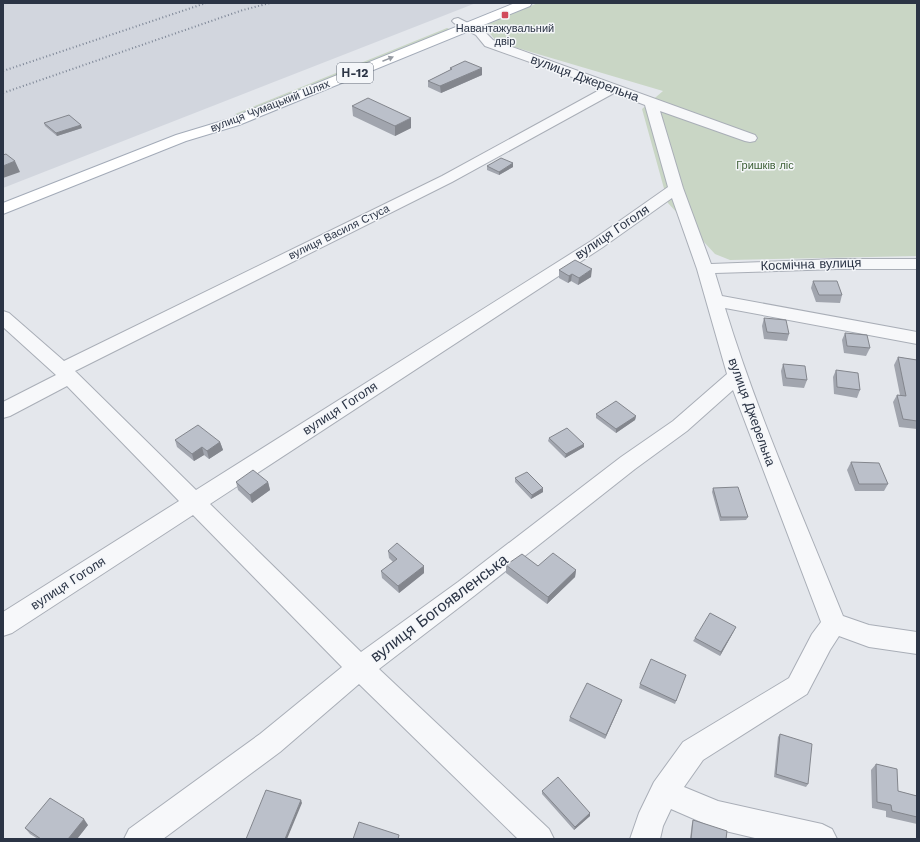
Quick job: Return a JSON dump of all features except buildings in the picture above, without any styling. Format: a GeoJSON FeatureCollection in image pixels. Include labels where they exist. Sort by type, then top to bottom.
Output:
{"type":"FeatureCollection","features":[{"type":"Feature","properties":{"kind":"main road","name":"вулиця Чумацький Шлях"},"geometry":{"type":"LineString","coordinates":[[3,209],[181,138],[234,122],[464,23],[502,3]]}},
{"type":"Feature","properties":{"kind":"main road","name":"вулиця Чумацький Шлях"},"geometry":{"type":"LineString","coordinates":[[464,23],[526,3]]}},
{"type":"Feature","properties":{"kind":"street","name":"вулиця Джерельна"},"geometry":{"type":"LineString","coordinates":[[464,23],[480,33],[489,43],[652,103],[676,188],[705,269],[749,408],[834,624]]}},
{"type":"Feature","properties":{"kind":"street","name":"вулиця Василя Стуса"},"geometry":{"type":"LineString","coordinates":[[3,411],[66,373],[447,178],[613,88]]}},
{"type":"Feature","properties":{"kind":"street"},"geometry":{"type":"LineString","coordinates":[[652,103],[750,138]]}},
{"type":"Feature","properties":{"kind":"street","name":"вулиця Гоголя"},"geometry":{"type":"LineString","coordinates":[[3,625],[598,244],[676,188]]}},
{"type":"Feature","properties":{"kind":"street","name":"Космічна вулиця"},"geometry":{"type":"LineString","coordinates":[[705,269],[807,263],[856,262],[917,264]]}},
{"type":"Feature","properties":{"kind":"street"},"geometry":{"type":"LineString","coordinates":[[714,300],[917,338]]}},
{"type":"Feature","properties":{"kind":"street"},"geometry":{"type":"LineString","coordinates":[[3,317],[66,373],[360,668],[539,839]]}},
{"type":"Feature","properties":{"kind":"street","name":"вулиця Богоявленська"},"geometry":{"type":"LineString","coordinates":[[139,839],[270,742],[360,668],[466,590],[628,463],[680,426],[738,375]]}},
{"type":"Feature","properties":{"kind":"street"},"geometry":{"type":"LineString","coordinates":[[645,839],[649,824],[664,792],[693,751],[798,686],[821,642],[834,624],[869,636],[917,643]]}},
{"type":"Feature","properties":{"kind":"street"},"geometry":{"type":"LineString","coordinates":[[664,792],[717,815],[822,839]]}},
{"type":"Feature","properties":{"kind":"shaded area"},"geometry":{"type":"Polygon","coordinates":[[[3,3],[476,3],[3,188],[3,3]]]}},
{"type":"Feature","properties":{"kind":"green space","name":"Гришків ліс"},"geometry":{"type":"Polygon","coordinates":[[[538,3],[917,3],[917,256],[730,260],[715,254],[668,203],[642,109],[663,91],[497,42],[483,25],[538,3]]]}},
{"type":"Feature","properties":{"kind":"green space"},"geometry":{"type":"Polygon","coordinates":[[[447,28],[452,30],[240,116],[235,114],[447,28]]]}},
{"type":"Feature","properties":{"kind":"railway"},"geometry":{"type":"LineString","coordinates":[[3,71],[206,3]]}},
{"type":"Feature","properties":{"kind":"railway"},"geometry":{"type":"LineString","coordinates":[[3,93],[243,10],[270,3]]}},
{"type":"Feature","properties":{"kind":"place","name":"Навантажувальний двір"},"geometry":{"type":"Point","coordinates":[505,15]}}]}
